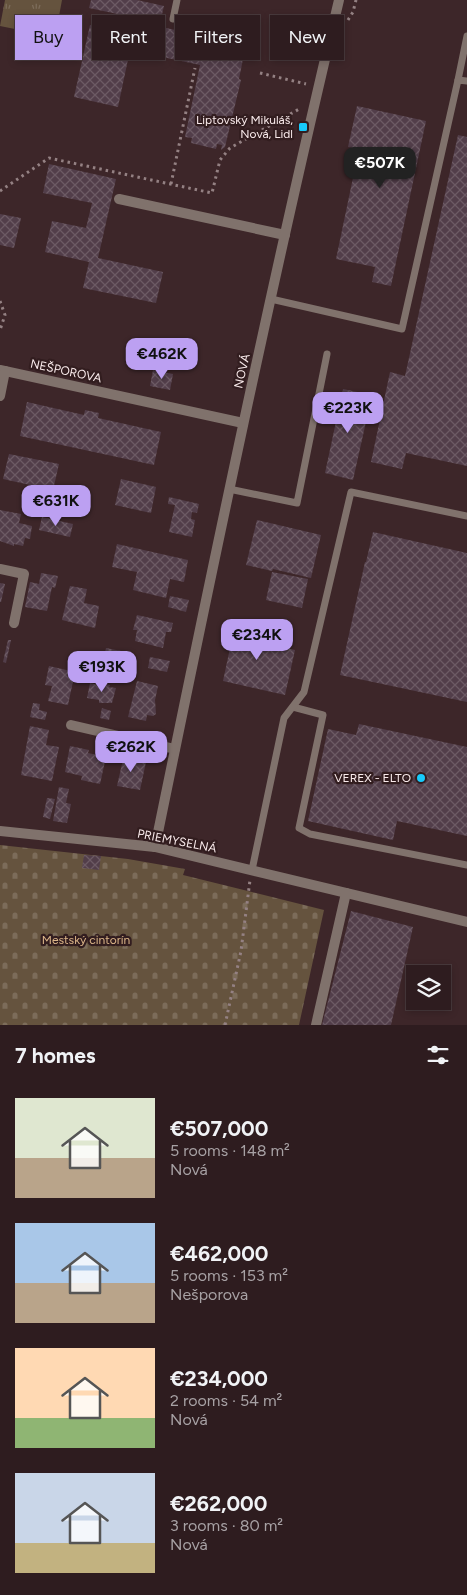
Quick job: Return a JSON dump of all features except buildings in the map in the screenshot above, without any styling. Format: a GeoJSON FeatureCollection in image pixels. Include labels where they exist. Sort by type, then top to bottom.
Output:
{"type":"FeatureCollection","features":[{"type":"Feature","properties":{"kind":"street","name":"NOVÁ"},"geometry":{"type":"LineString","coordinates":[[155,847],[243,423],[284,235],[339,0]]}},
{"type":"Feature","properties":{"kind":"street"},"geometry":{"type":"LineString","coordinates":[[119,199],[284,235]]}},
{"type":"Feature","properties":{"kind":"street"},"geometry":{"type":"LineString","coordinates":[[0,396],[3,371]]}},
{"type":"Feature","properties":{"kind":"street","name":"NEŠPOROVA"},"geometry":{"type":"LineString","coordinates":[[3,371],[243,423]]}},
{"type":"Feature","properties":{"kind":"street"},"geometry":{"type":"LineString","coordinates":[[0,569],[24,574],[14,623]]}},
{"type":"Feature","properties":{"kind":"street"},"geometry":{"type":"LineString","coordinates":[[71,726],[175,749]]}},
{"type":"Feature","properties":{"kind":"street","name":"PRIEMYSELNÁ"},"geometry":{"type":"LineString","coordinates":[[0,831],[155,847],[467,922]]}},
{"type":"Feature","properties":{"kind":"street"},"geometry":{"type":"LineString","coordinates":[[316,1025],[346,893]]}},
{"type":"Feature","properties":{"kind":"lane"},"geometry":{"type":"LineString","coordinates":[[173,19],[177,0]]}},
{"type":"Feature","properties":{"kind":"lane"},"geometry":{"type":"LineString","coordinates":[[271,299],[402,329],[467,36]]}},
{"type":"Feature","properties":{"kind":"lane"},"geometry":{"type":"LineString","coordinates":[[458,80],[467,82]]}},
{"type":"Feature","properties":{"kind":"lane"},"geometry":{"type":"LineString","coordinates":[[229,489],[297,502],[327,354]]}},
{"type":"Feature","properties":{"kind":"lane"},"geometry":{"type":"LineString","coordinates":[[252,870],[284,718],[304,692],[351,492],[467,516]]}},
{"type":"Feature","properties":{"kind":"lane"},"geometry":{"type":"LineString","coordinates":[[293,707],[323,715],[299,828],[310,834],[467,865]]}},
{"type":"Feature","properties":{"kind":"path"},"geometry":{"type":"LineString","coordinates":[[171,184],[195,68]]}},
{"type":"Feature","properties":{"kind":"path"},"geometry":{"type":"LineString","coordinates":[[260,73],[307,84]]}},
{"type":"Feature","properties":{"kind":"path"},"geometry":{"type":"LineString","coordinates":[[0,191],[49,158],[212,193],[220,160],[230,148],[302,108]]}},
{"type":"Feature","properties":{"kind":"path"},"geometry":{"type":"LineString","coordinates":[[0,301],[5,315],[0,330]]}},
{"type":"Feature","properties":{"kind":"path"},"geometry":{"type":"LineString","coordinates":[[224,1025],[241,951],[252,870]]}},
{"type":"Feature","properties":{"kind":"green space"},"geometry":{"type":"Polygon","coordinates":[[[5,0],[62,0],[59,15],[15,15],[15,29],[0,26],[5,0]]]}},
{"type":"Feature","properties":{"kind":"green space","name":"Mestský cintorín"},"geometry":{"type":"Polygon","coordinates":[[[0,845],[128,859],[185,869],[183,875],[324,910],[299,1025],[0,1025],[0,845]]]}},
{"type":"Feature","properties":{"kind":"place","name":"Liptovský Mikuláš, Nová, Lidl"},"geometry":{"type":"Point","coordinates":[303,127]}},
{"type":"Feature","properties":{"kind":"place","name":"VEREX - ELTO"},"geometry":{"type":"Point","coordinates":[421,778]}}]}
